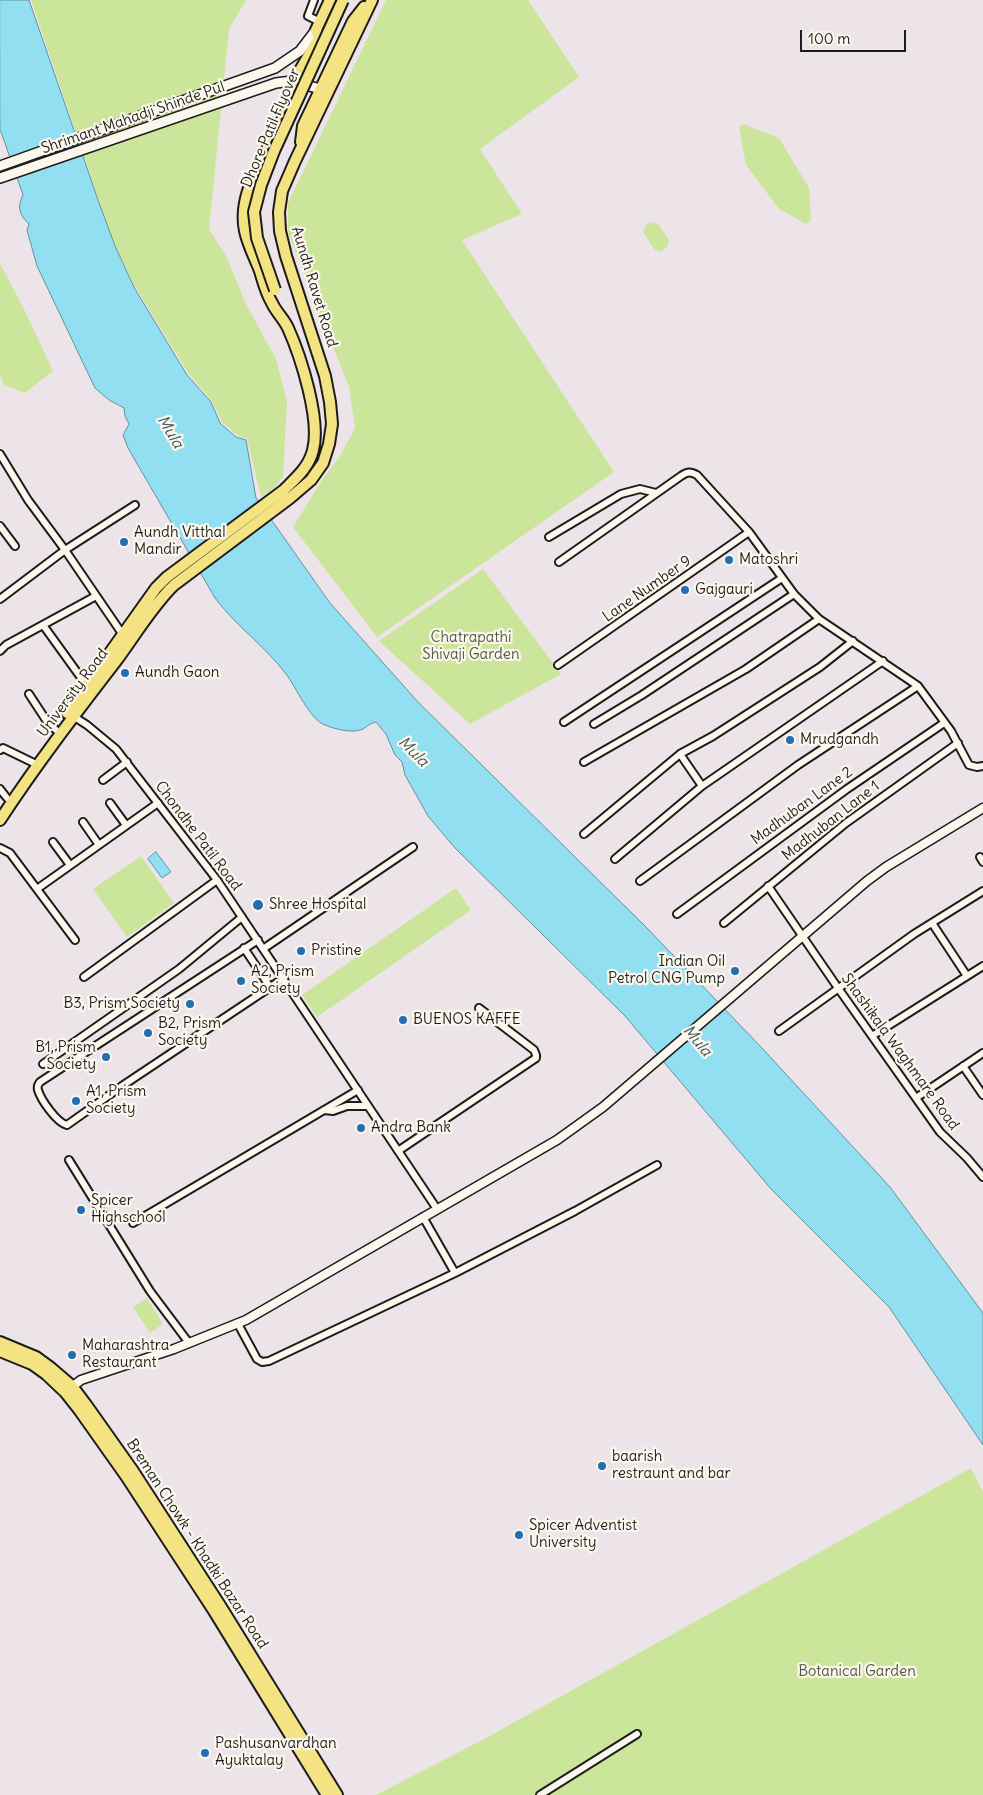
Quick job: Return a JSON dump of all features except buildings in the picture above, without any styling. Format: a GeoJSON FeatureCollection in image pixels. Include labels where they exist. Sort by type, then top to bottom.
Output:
{"type":"FeatureCollection","features":[{"type":"Feature","properties":{"kind":"main road"},"geometry":{"type":"LineString","coordinates":[[287,494],[302,473],[313,451],[315,430],[306,380],[288,327],[271,302],[246,233],[242,214],[250,188],[283,115],[292,89],[292,81],[318,38],[318,26],[330,0]]}},
{"type":"Feature","properties":{"kind":"main road","name":"Dhore Patil Flyover"},"geometry":{"type":"LineString","coordinates":[[288,327],[256,238],[254,212],[260,185],[274,151],[342,0]]}},
{"type":"Feature","properties":{"kind":"main road"},"geometry":{"type":"LineString","coordinates":[[300,151],[303,126],[320,89],[353,21],[371,0]]}},
{"type":"Feature","properties":{"kind":"main road","name":"Aundh Ravet Road"},"geometry":{"type":"LineString","coordinates":[[287,494],[311,480],[322,463],[329,444],[332,424],[325,376],[286,256],[280,231],[279,212],[282,191],[371,0]]}},
{"type":"Feature","properties":{"kind":"main road","name":"Shrimant Mahadji Shinde Pul"},"geometry":{"type":"LineString","coordinates":[[0,166],[275,68],[300,51],[318,26]]}},
{"type":"Feature","properties":{"kind":"main road"},"geometry":{"type":"LineString","coordinates":[[292,81],[320,89]]}},
{"type":"Feature","properties":{"kind":"main road","name":"Shrimant Mahadji Shinde Pul"},"geometry":{"type":"LineString","coordinates":[[0,178],[276,83],[292,81]]}},
{"type":"Feature","properties":{"kind":"main road","name":"University Road"},"geometry":{"type":"LineString","coordinates":[[0,808],[4,794],[35,764],[73,716],[126,639],[156,588],[171,581],[287,494]]}},
{"type":"Feature","properties":{"kind":"main road","name":"University Road"},"geometry":{"type":"LineString","coordinates":[[0,820],[56,730],[87,686],[126,639]]}},
{"type":"Feature","properties":{"kind":"main road","name":"Breman Chowk - Khadki Bazar Road"},"geometry":{"type":"LineString","coordinates":[[0,1342],[36,1357],[51,1368],[133,1471],[218,1601],[337,1795]]}},
{"type":"Feature","properties":{"kind":"main road","name":"Breman Chowk - Khadki Bazar Road"},"geometry":{"type":"LineString","coordinates":[[0,1351],[32,1364],[68,1389],[189,1572],[327,1795]]}},
{"type":"Feature","properties":{"kind":"street"},"geometry":{"type":"LineString","coordinates":[[314,0],[308,16],[318,26]]}},
{"type":"Feature","properties":{"kind":"street"},"geometry":{"type":"LineString","coordinates":[[0,454],[28,500],[126,639]]}},
{"type":"Feature","properties":{"kind":"street"},"geometry":{"type":"LineString","coordinates":[[559,562],[686,472],[692,472],[697,475],[749,532],[794,594],[819,619],[918,686],[958,743],[969,765],[977,768],[983,766]]}},
{"type":"Feature","properties":{"kind":"street"},"geometry":{"type":"LineString","coordinates":[[549,536],[620,494],[640,489],[656,493]]}},
{"type":"Feature","properties":{"kind":"street"},"geometry":{"type":"LineString","coordinates":[[0,599],[65,550],[135,505]]}},
{"type":"Feature","properties":{"kind":"street"},"geometry":{"type":"LineString","coordinates":[[0,526],[15,546]]}},
{"type":"Feature","properties":{"kind":"street","name":"Lane Number 9"},"geometry":{"type":"LineString","coordinates":[[558,665],[749,532]]}},
{"type":"Feature","properties":{"kind":"street"},"geometry":{"type":"LineString","coordinates":[[564,722],[782,578]]}},
{"type":"Feature","properties":{"kind":"street"},"geometry":{"type":"LineString","coordinates":[[594,724],[642,695],[794,594]]}},
{"type":"Feature","properties":{"kind":"street"},"geometry":{"type":"LineString","coordinates":[[0,651],[6,645],[96,596]]}},
{"type":"Feature","properties":{"kind":"street"},"geometry":{"type":"LineString","coordinates":[[584,762],[746,669],[819,619]]}},
{"type":"Feature","properties":{"kind":"street"},"geometry":{"type":"LineString","coordinates":[[43,624],[87,686]]}},
{"type":"Feature","properties":{"kind":"street"},"geometry":{"type":"LineString","coordinates":[[584,834],[680,754],[713,736],[820,667],[853,641]]}},
{"type":"Feature","properties":{"kind":"street"},"geometry":{"type":"LineString","coordinates":[[615,859],[702,786],[883,662]]}},
{"type":"Feature","properties":{"kind":"street"},"geometry":{"type":"LineString","coordinates":[[640,881],[798,765],[918,686]]}},
{"type":"Feature","properties":{"kind":"street"},"geometry":{"type":"LineString","coordinates":[[28,694],[46,720],[56,730]]}},
{"type":"Feature","properties":{"kind":"street","name":"Chondhe Patil Road"},"geometry":{"type":"LineString","coordinates":[[73,716],[116,749],[218,880],[437,1209]]}},
{"type":"Feature","properties":{"kind":"street","name":"Madhuban Lane 2"},"geometry":{"type":"LineString","coordinates":[[677,914],[847,789],[944,723]]}},
{"type":"Feature","properties":{"kind":"street","name":"Madhuban Lane 1"},"geometry":{"type":"LineString","coordinates":[[724,923],[846,823],[958,743]]}},
{"type":"Feature","properties":{"kind":"street"},"geometry":{"type":"LineString","coordinates":[[0,750],[3,748],[35,764]]}},
{"type":"Feature","properties":{"kind":"street"},"geometry":{"type":"LineString","coordinates":[[680,754],[702,786]]}},
{"type":"Feature","properties":{"kind":"street"},"geometry":{"type":"LineString","coordinates":[[103,780],[127,762]]}},
{"type":"Feature","properties":{"kind":"street"},"geometry":{"type":"LineString","coordinates":[[110,803],[126,826]]}},
{"type":"Feature","properties":{"kind":"street"},"geometry":{"type":"LineString","coordinates":[[38,889],[158,803]]}},
{"type":"Feature","properties":{"kind":"street"},"geometry":{"type":"LineString","coordinates":[[68,1389],[81,1380],[152,1357],[238,1324],[568,1132],[603,1107],[881,871],[983,808]]}},
{"type":"Feature","properties":{"kind":"street"},"geometry":{"type":"LineString","coordinates":[[83,822],[99,845]]}},
{"type":"Feature","properties":{"kind":"street"},"geometry":{"type":"LineString","coordinates":[[53,842],[70,865]]}},
{"type":"Feature","properties":{"kind":"street"},"geometry":{"type":"LineString","coordinates":[[263,950],[414,847]]}},
{"type":"Feature","properties":{"kind":"street"},"geometry":{"type":"LineString","coordinates":[[0,848],[10,853],[75,940]]}},
{"type":"Feature","properties":{"kind":"street"},"geometry":{"type":"LineString","coordinates":[[84,976],[218,880]]}},
{"type":"Feature","properties":{"kind":"street","name":"Shashikala Waghmare Road"},"geometry":{"type":"LineString","coordinates":[[768,886],[940,1132],[967,1158],[983,1177]]}},
{"type":"Feature","properties":{"kind":"street"},"geometry":{"type":"LineString","coordinates":[[779,1031],[932,923],[983,891]]}},
{"type":"Feature","properties":{"kind":"street"},"geometry":{"type":"LineString","coordinates":[[43,1064],[179,969],[242,917]]}},
{"type":"Feature","properties":{"kind":"street"},"geometry":{"type":"LineString","coordinates":[[932,923],[967,976]]}},
{"type":"Feature","properties":{"kind":"street"},"geometry":{"type":"LineString","coordinates":[[258,940],[40,1082],[38,1090],[49,1107],[59,1121],[68,1125],[122,1086],[284,978]]}},
{"type":"Feature","properties":{"kind":"street"},"geometry":{"type":"LineString","coordinates":[[244,948],[270,987]]}},
{"type":"Feature","properties":{"kind":"street"},"geometry":{"type":"LineString","coordinates":[[872,1036],[983,966]]}},
{"type":"Feature","properties":{"kind":"street"},"geometry":{"type":"LineString","coordinates":[[398,1151],[536,1058],[534,1050],[479,1008]]}},
{"type":"Feature","properties":{"kind":"street"},"geometry":{"type":"LineString","coordinates":[[916,1098],[983,1053]]}},
{"type":"Feature","properties":{"kind":"street"},"geometry":{"type":"LineString","coordinates":[[963,1066],[983,1095]]}},
{"type":"Feature","properties":{"kind":"street"},"geometry":{"type":"LineString","coordinates":[[133,1223],[358,1090]]}},
{"type":"Feature","properties":{"kind":"street"},"geometry":{"type":"LineString","coordinates":[[324,1110],[333,1111],[347,1106],[368,1106]]}},
{"type":"Feature","properties":{"kind":"street"},"geometry":{"type":"LineString","coordinates":[[69,1160],[150,1291],[189,1343]]}},
{"type":"Feature","properties":{"kind":"street"},"geometry":{"type":"LineString","coordinates":[[238,1324],[258,1359],[262,1362],[269,1361],[454,1273],[575,1211],[657,1165]]}},
{"type":"Feature","properties":{"kind":"street"},"geometry":{"type":"LineString","coordinates":[[423,1217],[454,1273]]}},
{"type":"Feature","properties":{"kind":"street"},"geometry":{"type":"LineString","coordinates":[[540,1795],[637,1734]]}},
{"type":"Feature","properties":{"kind":"green space"},"geometry":{"type":"Polygon","coordinates":[[[31,0],[246,0],[229,29],[209,229],[226,256],[246,304],[276,359],[287,401],[283,477],[273,489],[261,497],[247,439],[237,435],[222,422],[212,401],[189,374],[136,288],[115,246],[31,0]]]}},
{"type":"Feature","properties":{"kind":"green space"},"geometry":{"type":"Polygon","coordinates":[[[386,0],[528,0],[579,77],[480,149],[522,214],[462,240],[614,472],[377,637],[293,527],[324,477],[340,456],[355,428],[349,387],[288,233],[288,203],[386,0]]]}},
{"type":"Feature","properties":{"kind":"green space"},"geometry":{"type":"Polygon","coordinates":[[[743,124],[779,138],[809,188],[811,220],[806,224],[779,209],[746,165],[739,127],[743,124]]]}},
{"type":"Feature","properties":{"kind":"green space"},"geometry":{"type":"Polygon","coordinates":[[[650,222],[658,224],[668,239],[668,246],[660,252],[654,249],[643,232],[645,226],[650,222]]]}},
{"type":"Feature","properties":{"kind":"green space"},"geometry":{"type":"Polygon","coordinates":[[[0,264],[23,307],[53,371],[25,393],[4,385],[0,376],[0,264]]]}},
{"type":"Feature","properties":{"kind":"green space","name":"Chatrapathi Shivaji Garden"},"geometry":{"type":"Polygon","coordinates":[[[483,569],[561,674],[470,724],[379,641],[483,569]]]}},
{"type":"Feature","properties":{"kind":"green space"},"geometry":{"type":"Polygon","coordinates":[[[141,856],[174,903],[127,937],[93,889],[141,856]]]}},
{"type":"Feature","properties":{"kind":"green space"},"geometry":{"type":"Polygon","coordinates":[[[456,888],[471,910],[317,1017],[302,995],[456,888]]]}},
{"type":"Feature","properties":{"kind":"green space"},"geometry":{"type":"Polygon","coordinates":[[[147,1298],[163,1324],[150,1333],[133,1307],[147,1298]]]}},
{"type":"Feature","properties":{"kind":"green space","name":"Botanical Garden"},"geometry":{"type":"Polygon","coordinates":[[[971,1468],[983,1492],[983,1795],[376,1795],[488,1737],[971,1468]]]}},
{"type":"Feature","properties":{"kind":"water","name":"Mula"},"geometry":{"type":"Polygon","coordinates":[[[0,0],[29,0],[98,200],[115,246],[135,289],[187,375],[211,402],[220,423],[236,437],[246,440],[256,498],[330,603],[418,702],[646,927],[761,1047],[890,1187],[983,1313],[983,1445],[889,1307],[771,1189],[625,1016],[455,848],[428,816],[405,775],[402,762],[395,755],[386,734],[376,722],[363,729],[349,731],[319,722],[278,664],[232,618],[215,598],[128,448],[123,435],[129,424],[124,408],[109,400],[95,388],[37,266],[27,230],[29,224],[20,211],[23,195],[0,129],[0,0]]]}},
{"type":"Feature","properties":{"kind":"water"},"geometry":{"type":"Polygon","coordinates":[[[156,852],[171,872],[162,878],[148,859],[156,852]]]}},
{"type":"Feature","properties":{"kind":"place","name":"Aundh Vitthal Mandir"},"geometry":{"type":"Point","coordinates":[124,542]}},
{"type":"Feature","properties":{"kind":"place","name":"Matoshri"},"geometry":{"type":"Point","coordinates":[729,560]}},
{"type":"Feature","properties":{"kind":"place","name":"Gajgauri"},"geometry":{"type":"Point","coordinates":[685,590]}},
{"type":"Feature","properties":{"kind":"place","name":"Aundh Gaon"},"geometry":{"type":"Point","coordinates":[125,673]}},
{"type":"Feature","properties":{"kind":"place","name":"Mrudgandh"},"geometry":{"type":"Point","coordinates":[790,740]}},
{"type":"Feature","properties":{"kind":"place","name":"Shree Hospital"},"geometry":{"type":"Point","coordinates":[258,905]}},
{"type":"Feature","properties":{"kind":"place","name":"Pristine"},"geometry":{"type":"Point","coordinates":[301,951]}},
{"type":"Feature","properties":{"kind":"place","name":"Indian Oil Petrol CNG Pump"},"geometry":{"type":"Point","coordinates":[735,971]}},
{"type":"Feature","properties":{"kind":"place","name":"A2, Prism Society"},"geometry":{"type":"Point","coordinates":[241,981]}},
{"type":"Feature","properties":{"kind":"place","name":"B3, Prism Society"},"geometry":{"type":"Point","coordinates":[190,1004]}},
{"type":"Feature","properties":{"kind":"place","name":"BUENOS KAFFE"},"geometry":{"type":"Point","coordinates":[403,1020]}},
{"type":"Feature","properties":{"kind":"place","name":"B2, Prism Society"},"geometry":{"type":"Point","coordinates":[148,1033]}},
{"type":"Feature","properties":{"kind":"place","name":"B1, Prism Society"},"geometry":{"type":"Point","coordinates":[106,1057]}},
{"type":"Feature","properties":{"kind":"place","name":"A1, Prism Society"},"geometry":{"type":"Point","coordinates":[76,1101]}},
{"type":"Feature","properties":{"kind":"place","name":"Andra Bank"},"geometry":{"type":"Point","coordinates":[361,1128]}},
{"type":"Feature","properties":{"kind":"place","name":"Spicer Highschool"},"geometry":{"type":"Point","coordinates":[81,1210]}},
{"type":"Feature","properties":{"kind":"place","name":"Maharashtra Restaurant"},"geometry":{"type":"Point","coordinates":[72,1355]}},
{"type":"Feature","properties":{"kind":"place","name":"baarish restraunt and bar"},"geometry":{"type":"Point","coordinates":[602,1466]}},
{"type":"Feature","properties":{"kind":"place","name":"Spicer Adventist University"},"geometry":{"type":"Point","coordinates":[519,1535]}},
{"type":"Feature","properties":{"kind":"place","name":"Pashusanvardhan Ayuktalay"},"geometry":{"type":"Point","coordinates":[205,1753]}}]}
